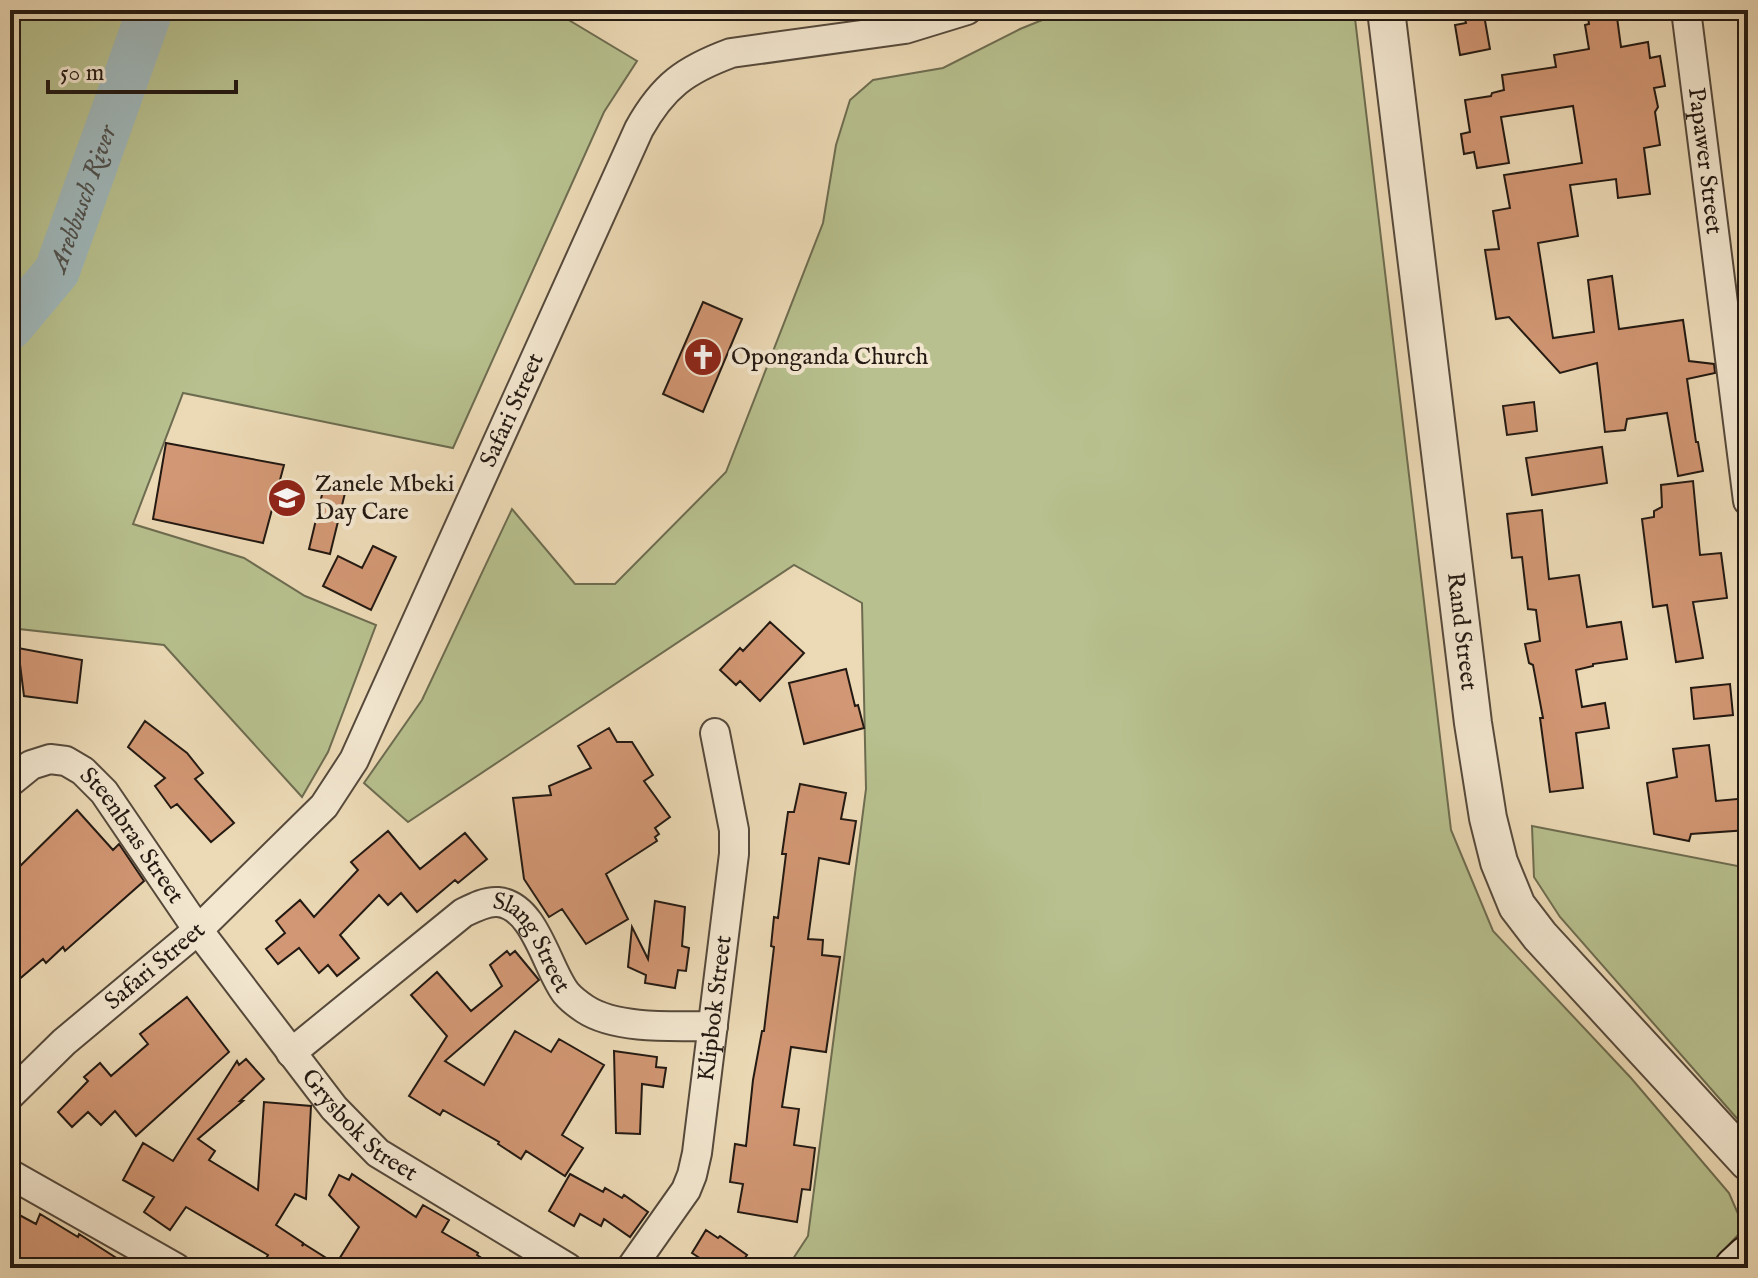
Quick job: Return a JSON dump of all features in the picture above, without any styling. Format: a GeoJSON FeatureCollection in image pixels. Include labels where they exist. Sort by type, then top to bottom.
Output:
{"type":"FeatureCollection","features":[{"type":"Feature","properties":{"kind":"main road"},"geometry":{"type":"LineString","coordinates":[[1735,1268],[1748,1256]]}},
{"type":"Feature","properties":{"kind":"street","name":"Safari Street"},"geometry":{"type":"LineString","coordinates":[[10,1095],[64,1042],[198,930],[324,806],[354,760],[652,105],[677,80],[705,62],[731,53],[905,29],[967,10]]}},
{"type":"Feature","properties":{"kind":"street","name":"Rand Street"},"geometry":{"type":"LineString","coordinates":[[1386,10],[1473,723],[1488,818],[1499,862],[1517,906],[1540,936],[1748,1162]]}},
{"type":"Feature","properties":{"kind":"street","name":"Papawer Street"},"geometry":{"type":"LineString","coordinates":[[1686,10],[1748,501]]}},
{"type":"Feature","properties":{"kind":"street","name":"Klipbok Street"},"geometry":{"type":"LineString","coordinates":[[631,1268],[677,1204],[692,1175],[734,854],[734,830],[715,733]]}},
{"type":"Feature","properties":{"kind":"street","name":"Steenbras Street"},"geometry":{"type":"LineString","coordinates":[[10,782],[31,765],[50,759],[66,761],[83,771],[104,792],[198,930]]}},
{"type":"Feature","properties":{"kind":"street","name":"Slang Street"},"geometry":{"type":"LineString","coordinates":[[291,1053],[463,913],[498,902],[514,907],[528,921],[567,994],[588,1011],[614,1020],[646,1025],[713,1026]]}},
{"type":"Feature","properties":{"kind":"street","name":"Grysbok Street"},"geometry":{"type":"LineString","coordinates":[[198,930],[334,1108],[378,1153],[568,1268]]}},
{"type":"Feature","properties":{"kind":"street"},"geometry":{"type":"LineString","coordinates":[[10,1174],[176,1268]]}},
{"type":"Feature","properties":{"kind":"green space"},"geometry":{"type":"Polygon","coordinates":[[[10,10],[148,10],[148,16],[57,271],[10,327],[10,10]]]}},
{"type":"Feature","properties":{"kind":"green space"},"geometry":{"type":"Polygon","coordinates":[[[150,10],[552,10],[637,61],[604,112],[453,448],[183,393],[133,524],[244,558],[305,596],[376,625],[328,752],[302,797],[164,645],[10,628],[10,331],[59,273],[150,10]]]}},
{"type":"Feature","properties":{"kind":"green space"},"geometry":{"type":"Polygon","coordinates":[[[1067,10],[1354,10],[1451,830],[1493,931],[1631,1078],[1729,1193],[1739,1216],[1738,1235],[1707,1268],[787,1268],[808,1236],[866,789],[862,603],[794,565],[408,822],[364,783],[422,700],[512,509],[575,584],[615,584],[726,472],[823,223],[836,145],[850,100],[873,80],[943,68],[1020,29],[1067,10]]]}},
{"type":"Feature","properties":{"kind":"green space"},"geometry":{"type":"Polygon","coordinates":[[[1532,826],[1748,868],[1748,1131],[1560,917],[1534,877],[1532,826]]]}},
{"type":"Feature","properties":{"kind":"building"},"geometry":{"type":"Polygon","coordinates":[[[1587,10],[1616,10],[1621,47],[1648,42],[1650,58],[1660,56],[1665,86],[1654,88],[1660,145],[1644,148],[1650,194],[1618,198],[1616,179],[1570,185],[1578,236],[1538,243],[1553,338],[1594,332],[1588,280],[1612,276],[1619,329],[1683,320],[1689,361],[1714,364],[1715,373],[1687,379],[1703,471],[1678,476],[1667,413],[1627,419],[1625,430],[1605,432],[1597,363],[1560,373],[1509,317],[1496,319],[1485,250],[1499,249],[1493,211],[1510,208],[1504,175],[1582,163],[1573,106],[1501,117],[1509,163],[1477,168],[1474,152],[1464,154],[1461,134],[1470,132],[1465,100],[1491,96],[1504,90],[1502,75],[1556,67],[1554,55],[1589,49],[1585,25],[1589,24],[1587,10]]]}},
{"type":"Feature","properties":{"kind":"building"},"geometry":{"type":"Polygon","coordinates":[[[1484,15],[1490,49],[1460,55],[1455,25],[1466,23],[1465,19],[1484,15]]]}},
{"type":"Feature","properties":{"kind":"building","name":"Oponganda Church"},"geometry":{"type":"Polygon","coordinates":[[[703,302],[742,319],[703,412],[663,394],[703,302]]]}},
{"type":"Feature","properties":{"kind":"building"},"geometry":{"type":"Polygon","coordinates":[[[1534,402],[1537,431],[1507,435],[1503,406],[1534,402]]]}},
{"type":"Feature","properties":{"kind":"building"},"geometry":{"type":"Polygon","coordinates":[[[166,443],[284,465],[263,543],[153,519],[166,443]]]}},
{"type":"Feature","properties":{"kind":"building"},"geometry":{"type":"Polygon","coordinates":[[[1602,447],[1607,483],[1532,495],[1526,458],[1602,447]]]}},
{"type":"Feature","properties":{"kind":"building"},"geometry":{"type":"Polygon","coordinates":[[[326,478],[341,481],[346,489],[330,554],[309,549],[326,478]]]}},
{"type":"Feature","properties":{"kind":"building"},"geometry":{"type":"Polygon","coordinates":[[[1693,481],[1700,555],[1721,553],[1727,598],[1693,602],[1703,658],[1676,662],[1667,605],[1653,607],[1642,519],[1654,517],[1654,511],[1662,507],[1661,485],[1693,481]]]}},
{"type":"Feature","properties":{"kind":"building"},"geometry":{"type":"Polygon","coordinates":[[[1542,510],[1549,579],[1579,575],[1587,627],[1621,622],[1627,659],[1576,670],[1582,707],[1605,703],[1609,728],[1576,733],[1583,788],[1550,792],[1540,718],[1543,718],[1533,665],[1529,663],[1525,644],[1540,641],[1536,610],[1528,609],[1522,557],[1512,558],[1507,514],[1542,510]]]}},
{"type":"Feature","properties":{"kind":"building"},"geometry":{"type":"Polygon","coordinates":[[[373,546],[396,557],[371,610],[323,586],[338,556],[362,568],[373,546]]]}},
{"type":"Feature","properties":{"kind":"building"},"geometry":{"type":"Polygon","coordinates":[[[770,622],[804,653],[760,701],[740,681],[736,685],[720,670],[770,622]]]}},
{"type":"Feature","properties":{"kind":"building"},"geometry":{"type":"Polygon","coordinates":[[[18,648],[82,660],[77,703],[24,696],[18,648]]]}},
{"type":"Feature","properties":{"kind":"building"},"geometry":{"type":"Polygon","coordinates":[[[846,669],[864,728],[804,744],[789,683],[846,669]]]}},
{"type":"Feature","properties":{"kind":"building"},"geometry":{"type":"Polygon","coordinates":[[[1730,684],[1733,715],[1694,719],[1691,688],[1730,684]]]}},
{"type":"Feature","properties":{"kind":"building"},"geometry":{"type":"Polygon","coordinates":[[[145,721],[187,753],[203,773],[195,779],[234,823],[211,842],[177,804],[171,808],[155,786],[165,778],[128,747],[145,721]]]}},
{"type":"Feature","properties":{"kind":"building"},"geometry":{"type":"Polygon","coordinates":[[[609,728],[617,742],[632,742],[653,775],[644,781],[670,817],[655,828],[659,834],[655,837],[657,841],[606,874],[628,919],[586,944],[562,909],[549,917],[524,879],[513,798],[551,795],[549,786],[591,768],[578,746],[609,728]]]}},
{"type":"Feature","properties":{"kind":"building"},"geometry":{"type":"Polygon","coordinates":[[[1709,745],[1716,801],[1748,798],[1748,830],[1691,834],[1689,841],[1654,834],[1647,783],[1677,777],[1673,749],[1709,745]]]}},
{"type":"Feature","properties":{"kind":"building"},"geometry":{"type":"Polygon","coordinates":[[[800,784],[846,793],[841,819],[856,821],[849,864],[819,858],[808,939],[823,940],[822,955],[840,957],[826,1052],[791,1047],[782,1107],[799,1109],[794,1145],[815,1148],[810,1190],[802,1189],[797,1222],[738,1212],[743,1184],[730,1182],[735,1144],[746,1146],[753,1080],[764,1031],[774,947],[771,946],[774,917],[778,918],[786,854],[782,854],[788,812],[794,812],[800,784]]]}},
{"type":"Feature","properties":{"kind":"building"},"geometry":{"type":"Polygon","coordinates":[[[77,810],[113,850],[119,844],[144,881],[65,951],[63,947],[46,963],[43,959],[10,987],[10,876],[77,810]]]}},
{"type":"Feature","properties":{"kind":"building"},"geometry":{"type":"Polygon","coordinates":[[[388,831],[420,869],[465,833],[487,859],[458,883],[455,880],[417,912],[401,893],[388,905],[379,895],[340,935],[359,958],[337,976],[328,965],[319,973],[299,948],[278,964],[266,949],[285,933],[276,921],[300,900],[314,917],[358,870],[351,862],[388,831]]]}},
{"type":"Feature","properties":{"kind":"building"},"geometry":{"type":"Polygon","coordinates":[[[655,901],[685,907],[682,946],[689,948],[686,971],[678,970],[675,988],[645,983],[646,975],[628,967],[632,927],[648,959],[655,901]]]}},
{"type":"Feature","properties":{"kind":"building"},"geometry":{"type":"Polygon","coordinates":[[[507,951],[510,955],[515,951],[539,980],[445,1061],[484,1085],[515,1031],[551,1052],[559,1039],[604,1065],[562,1135],[583,1148],[565,1176],[526,1151],[521,1159],[499,1142],[443,1110],[440,1115],[409,1096],[447,1036],[411,995],[437,972],[471,1011],[502,986],[490,965],[507,951]]]}},
{"type":"Feature","properties":{"kind":"building"},"geometry":{"type":"Polygon","coordinates":[[[187,997],[229,1052],[136,1136],[115,1111],[101,1125],[88,1112],[72,1127],[58,1112],[88,1081],[84,1077],[100,1063],[111,1076],[148,1044],[140,1034],[187,997]]]}},
{"type":"Feature","properties":{"kind":"building"},"geometry":{"type":"Polygon","coordinates":[[[614,1051],[657,1057],[656,1067],[666,1068],[663,1087],[642,1084],[640,1134],[616,1133],[614,1051]]]}},
{"type":"Feature","properties":{"kind":"building"},"geometry":{"type":"Polygon","coordinates":[[[246,1059],[264,1079],[198,1139],[215,1151],[209,1160],[258,1190],[264,1102],[311,1106],[306,1199],[295,1194],[276,1225],[303,1243],[302,1246],[304,1244],[336,1264],[359,1227],[329,1195],[339,1175],[349,1180],[352,1174],[416,1217],[423,1205],[449,1220],[442,1232],[497,1268],[276,1268],[265,1260],[268,1255],[186,1207],[170,1230],[144,1212],[154,1197],[123,1180],[143,1143],[173,1161],[237,1061],[239,1065],[246,1059]]]}},
{"type":"Feature","properties":{"kind":"building"},"geometry":{"type":"Polygon","coordinates":[[[570,1174],[603,1192],[605,1188],[622,1198],[624,1195],[648,1212],[630,1237],[604,1219],[601,1226],[580,1214],[574,1226],[549,1211],[570,1174]]]}},
{"type":"Feature","properties":{"kind":"building"},"geometry":{"type":"Polygon","coordinates":[[[10,1210],[36,1224],[40,1214],[78,1237],[79,1234],[132,1268],[18,1268],[10,1264],[10,1210]]]}},
{"type":"Feature","properties":{"kind":"building"},"geometry":{"type":"Polygon","coordinates":[[[706,1230],[747,1255],[738,1268],[715,1268],[692,1253],[706,1230]]]}},
{"type":"Feature","properties":{"kind":"waterway","name":"Arebbusch River"},"geometry":{"type":"LineString","coordinates":[[10,327],[57,271],[148,10]]}},
{"type":"Feature","properties":{"kind":"place","name":"Oponganda Church"},"geometry":{"type":"Point","coordinates":[703,357]}},
{"type":"Feature","properties":{"kind":"place","name":"Zanele Mbeki Day Care"},"geometry":{"type":"Point","coordinates":[287,498]}}]}
